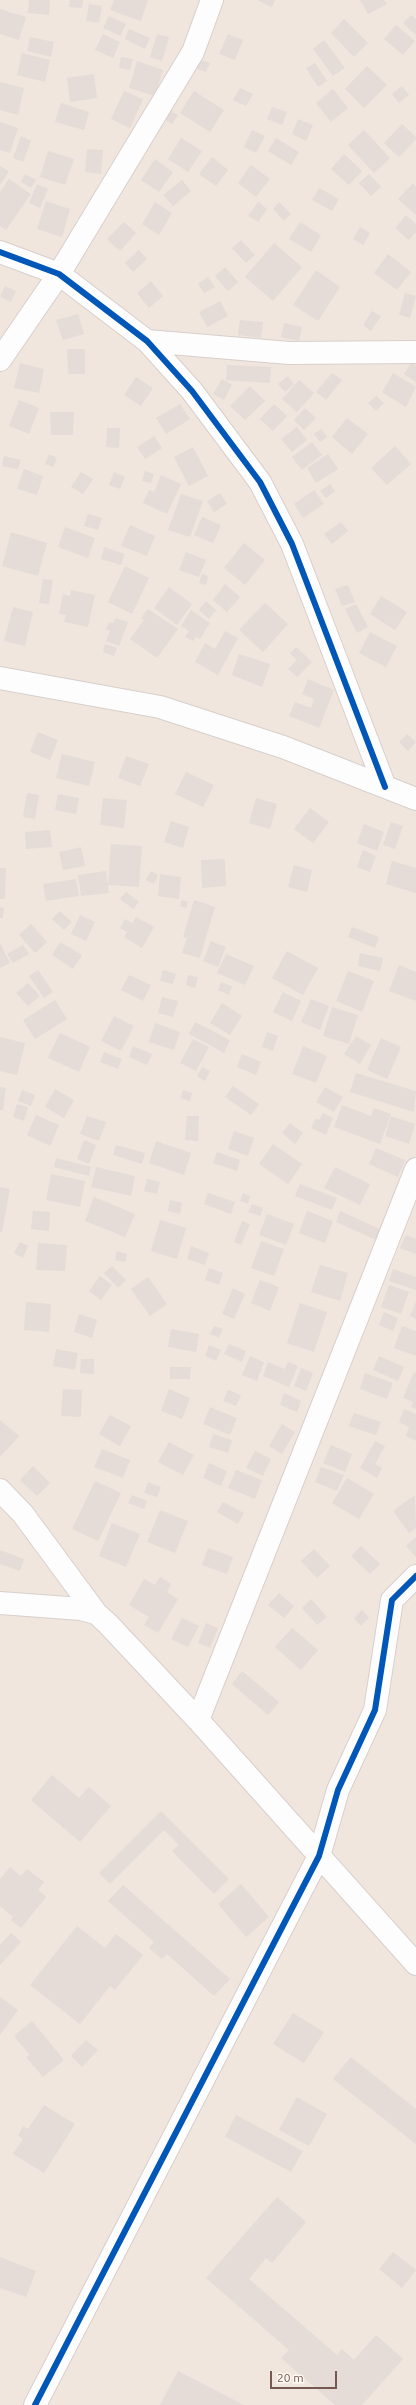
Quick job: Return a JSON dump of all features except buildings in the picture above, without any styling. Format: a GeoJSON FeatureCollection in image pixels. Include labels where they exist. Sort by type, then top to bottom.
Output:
{"type":"FeatureCollection","features":[{"type":"Feature","properties":{"kind":"street"},"geometry":{"type":"LineString","coordinates":[[0,360],[59,274],[193,52],[212,0]]}},
{"type":"Feature","properties":{"kind":"street"},"geometry":{"type":"LineString","coordinates":[[0,252],[59,274],[147,341],[192,391],[260,482],[292,544],[385,787]]}},
{"type":"Feature","properties":{"kind":"street"},"geometry":{"type":"LineString","coordinates":[[147,341],[289,353],[416,352]]}},
{"type":"Feature","properties":{"kind":"street"},"geometry":{"type":"LineString","coordinates":[[0,678],[160,707],[283,747],[416,799]]}},
{"type":"Feature","properties":{"kind":"street"},"geometry":{"type":"LineString","coordinates":[[198,1720],[416,1169]]}},
{"type":"Feature","properties":{"kind":"street"},"geometry":{"type":"LineString","coordinates":[[0,1490],[23,1514],[96,1613],[198,1720],[416,1964]]}},
{"type":"Feature","properties":{"kind":"street"},"geometry":{"type":"LineString","coordinates":[[35,2405],[319,1856],[338,1790],[376,1710],[392,1600],[416,1576]]}},
{"type":"Feature","properties":{"kind":"street"},"geometry":{"type":"LineString","coordinates":[[0,1603],[81,1610],[96,1613]]}},
{"type":"Feature","properties":{"kind":"shaded area"},"geometry":{"type":"Polygon","coordinates":[[[0,0],[416,0],[416,2405],[0,2405],[0,0]]]}},
{"type":"Feature","properties":{"kind":"cycle path"},"geometry":{"type":"LineString","coordinates":[[0,252],[59,274],[147,341],[192,391],[260,482],[292,544],[385,787]]}},
{"type":"Feature","properties":{"kind":"cycle path"},"geometry":{"type":"LineString","coordinates":[[35,2405],[319,1856],[338,1790],[375,1710],[392,1600],[416,1576]]}}]}
